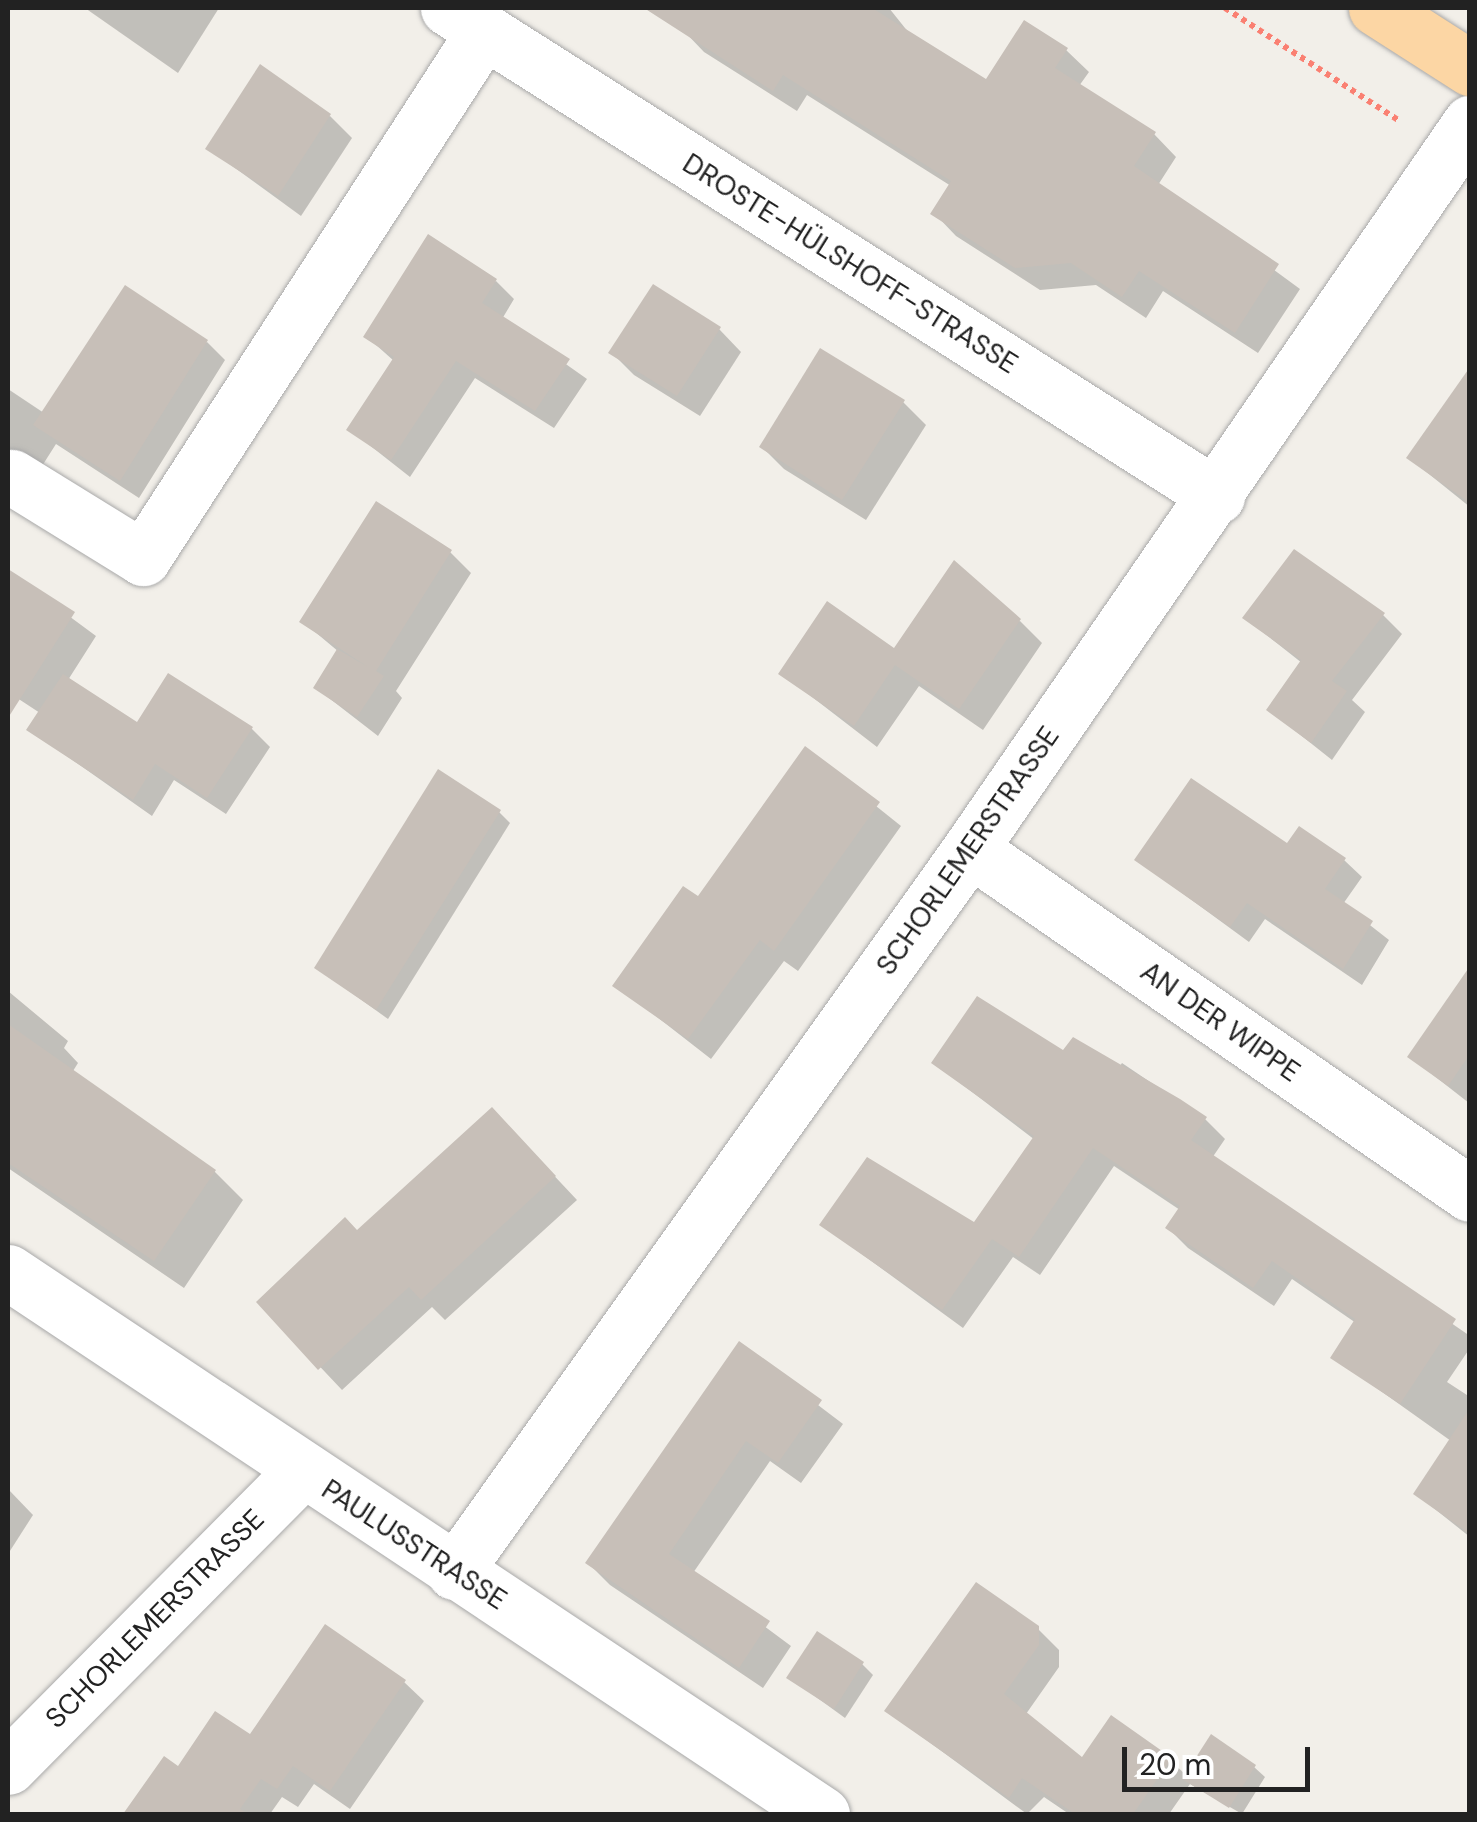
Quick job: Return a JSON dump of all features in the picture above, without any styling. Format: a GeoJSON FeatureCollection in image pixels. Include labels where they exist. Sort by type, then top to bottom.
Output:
{"type":"FeatureCollection","features":[{"type":"Feature","properties":{"kind":"main road"},"geometry":{"type":"LineString","coordinates":[[1376,8],[1470,68]]}},
{"type":"Feature","properties":{"kind":"street","name":"DROSTE-HÜLSHOFF-STRASSE"},"geometry":{"type":"LineString","coordinates":[[12,477],[143,558],[466,19],[1217,496]]}},
{"type":"Feature","properties":{"kind":"street","name":"SCHORLEMERSTRASSE"},"geometry":{"type":"LineString","coordinates":[[454,1572],[970,849],[1461,139]]}},
{"type":"Feature","properties":{"kind":"street","name":"AN DER WIPPE"},"geometry":{"type":"LineString","coordinates":[[970,849],[1470,1194]]}},
{"type":"Feature","properties":{"kind":"street","name":"PAULUSSTRASSE"},"geometry":{"type":"LineString","coordinates":[[8,1272],[822,1814]]}},
{"type":"Feature","properties":{"kind":"street","name":"SCHORLEMERSTRASSE"},"geometry":{"type":"LineString","coordinates":[[8,1766],[302,1471]]}},
{"type":"Feature","properties":{"kind":"path"},"geometry":{"type":"LineString","coordinates":[[1225,8],[1461,139]]}},
{"type":"Feature","properties":{"kind":"building"},"geometry":{"type":"Polygon","coordinates":[[[644,8],[872,8],[986,79],[1024,20],[1068,48],[1055,68],[1156,132],[1134,166],[1279,264],[1235,333],[1139,271],[1122,297],[1071,263],[1015,268],[930,214],[951,181],[783,75],[773,91],[644,8]]]}},
{"type":"Feature","properties":{"kind":"building"},"geometry":{"type":"Polygon","coordinates":[[[260,64],[331,114],[278,196],[205,149],[260,64]]]}},
{"type":"Feature","properties":{"kind":"building"},"geometry":{"type":"Polygon","coordinates":[[[428,234],[497,279],[482,303],[570,359],[535,411],[456,361],[391,460],[346,430],[394,357],[363,337],[428,234]]]}},
{"type":"Feature","properties":{"kind":"building"},"geometry":{"type":"Polygon","coordinates":[[[653,284],[721,327],[677,396],[608,353],[653,284]]]}},
{"type":"Feature","properties":{"kind":"building"},"geometry":{"type":"Polygon","coordinates":[[[125,285],[208,340],[120,481],[33,425],[125,285]]]}},
{"type":"Feature","properties":{"kind":"building"},"geometry":{"type":"Polygon","coordinates":[[[820,348],[905,400],[842,500],[759,447],[820,348]]]}},
{"type":"Feature","properties":{"kind":"building"},"geometry":{"type":"Polygon","coordinates":[[[1470,367],[1470,503],[1406,458],[1470,367]]]}},
{"type":"Feature","properties":{"kind":"building"},"geometry":{"type":"Polygon","coordinates":[[[376,501],[452,550],[376,671],[384,676],[357,717],[313,688],[337,649],[368,667],[299,622],[376,501]]]}},
{"type":"Feature","properties":{"kind":"building"},"geometry":{"type":"Polygon","coordinates":[[[1294,549],[1385,613],[1332,681],[1347,691],[1311,743],[1266,710],[1301,660],[1242,618],[1294,549]]]}},
{"type":"Feature","properties":{"kind":"building"},"geometry":{"type":"Polygon","coordinates":[[[954,560],[1021,619],[959,709],[895,665],[854,726],[778,674],[827,601],[894,648],[954,560]]]}},
{"type":"Feature","properties":{"kind":"building"},"geometry":{"type":"Polygon","coordinates":[[[8,569],[75,612],[8,718],[8,569]]]}},
{"type":"Feature","properties":{"kind":"building"},"geometry":{"type":"Polygon","coordinates":[[[168,673],[253,727],[207,798],[155,764],[133,800],[26,730],[63,674],[137,722],[168,673]]]}},
{"type":"Feature","properties":{"kind":"building"},"geometry":{"type":"Polygon","coordinates":[[[805,746],[880,802],[774,951],[760,940],[688,1039],[612,986],[683,886],[698,896],[805,746]]]}},
{"type":"Feature","properties":{"kind":"building"},"geometry":{"type":"Polygon","coordinates":[[[438,769],[501,810],[376,1010],[314,968],[438,769]]]}},
{"type":"Feature","properties":{"kind":"building"},"geometry":{"type":"Polygon","coordinates":[[[1191,778],[1287,843],[1299,826],[1346,858],[1325,889],[1373,921],[1343,969],[1247,903],[1230,927],[1134,860],[1191,778]]]}},
{"type":"Feature","properties":{"kind":"building"},"geometry":{"type":"Polygon","coordinates":[[[1470,966],[1470,1054],[1448,1086],[1407,1057],[1470,966]]]}},
{"type":"Feature","properties":{"kind":"building"},"geometry":{"type":"Polygon","coordinates":[[[977,996],[1063,1050],[1073,1037],[1207,1117],[1191,1140],[1456,1319],[1400,1404],[1330,1358],[1355,1319],[1272,1261],[1253,1288],[1165,1228],[1180,1206],[1093,1148],[1019,1257],[992,1239],[942,1310],[819,1225],[867,1157],[974,1222],[1034,1136],[931,1063],[977,996]]]}},
{"type":"Feature","properties":{"kind":"building"},"geometry":{"type":"Polygon","coordinates":[[[8,1024],[216,1170],[154,1261],[8,1163],[8,1024]]]}},
{"type":"Feature","properties":{"kind":"building"},"geometry":{"type":"Polygon","coordinates":[[[492,1107],[556,1176],[421,1300],[409,1287],[318,1370],[256,1302],[345,1217],[357,1230],[492,1107]]]}},
{"type":"Feature","properties":{"kind":"building"},"geometry":{"type":"Polygon","coordinates":[[[739,1341],[822,1400],[778,1463],[746,1441],[669,1554],[770,1621],[739,1668],[585,1563],[739,1341]]]}},
{"type":"Feature","properties":{"kind":"building"},"geometry":{"type":"Polygon","coordinates":[[[1470,1408],[1470,1534],[1413,1494],[1470,1408]]]}},
{"type":"Feature","properties":{"kind":"building"},"geometry":{"type":"Polygon","coordinates":[[[976,1582],[1039,1626],[1039,1645],[1004,1694],[1082,1757],[1111,1715],[1172,1758],[1133,1814],[1075,1814],[1022,1778],[1009,1798],[884,1711],[976,1582]]]}},
{"type":"Feature","properties":{"kind":"building"},"geometry":{"type":"Polygon","coordinates":[[[325,1624],[406,1680],[330,1791],[293,1766],[277,1789],[261,1779],[240,1809],[248,1814],[123,1814],[164,1756],[178,1766],[215,1711],[250,1734],[325,1624]]]}},
{"type":"Feature","properties":{"kind":"building"},"geometry":{"type":"Polygon","coordinates":[[[817,1631],[864,1662],[834,1709],[786,1678],[817,1631]]]}},
{"type":"Feature","properties":{"kind":"building"},"geometry":{"type":"Polygon","coordinates":[[[1211,1734],[1256,1765],[1229,1808],[1182,1779],[1211,1734]]]}}]}
